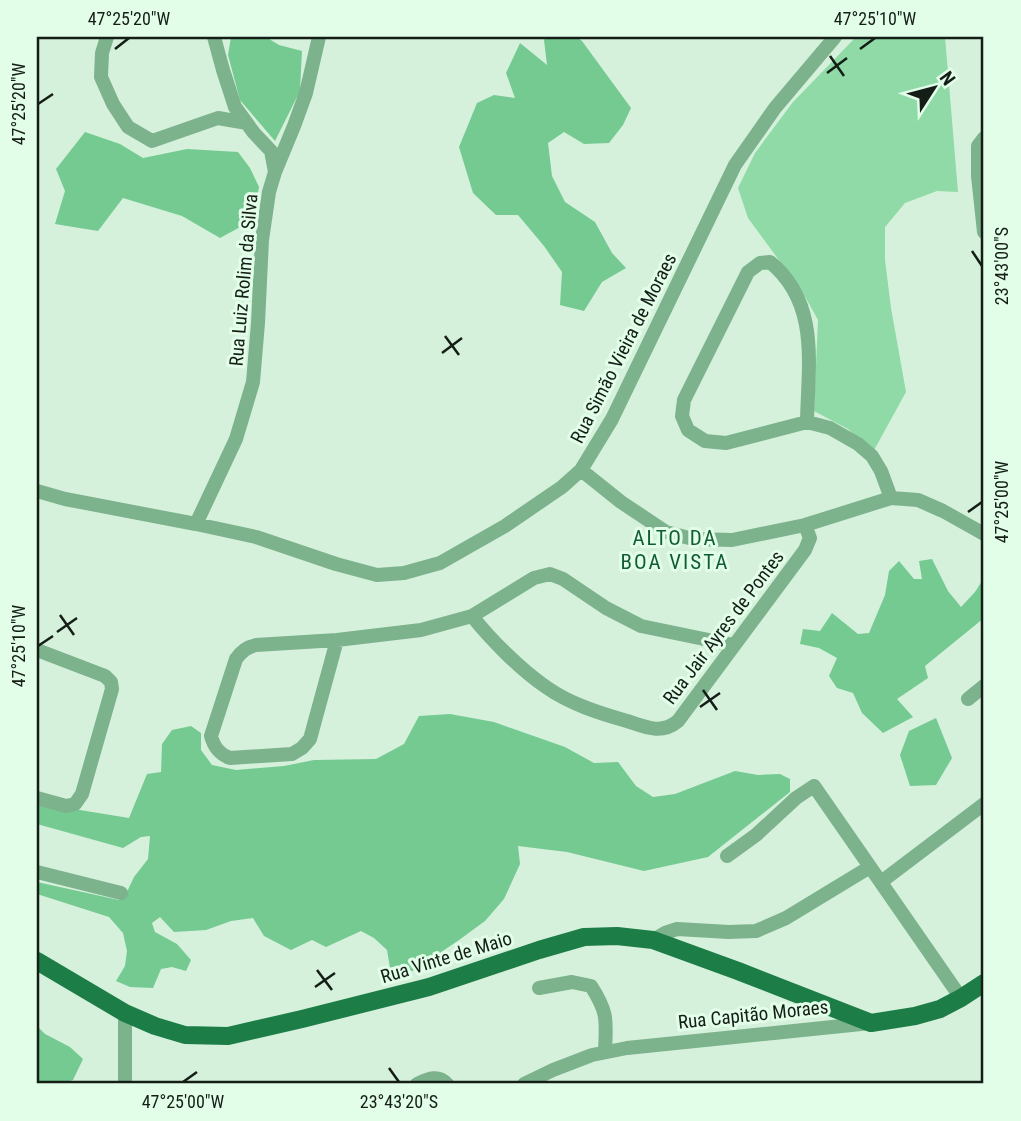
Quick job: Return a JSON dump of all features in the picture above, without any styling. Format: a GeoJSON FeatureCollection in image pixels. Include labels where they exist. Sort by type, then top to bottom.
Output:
{"type":"FeatureCollection","features":[{"type":"Feature","properties":{"kind":"main road","name":"Rua Vinte de Maio"},"geometry":{"type":"LineString","coordinates":[[37,961],[125,1013],[155,1026],[185,1035],[228,1036],[429,987],[584,937],[617,936],[653,940],[871,1023]]}},
{"type":"Feature","properties":{"kind":"main road","name":"Rua Capitão Moraes"},"geometry":{"type":"LineString","coordinates":[[871,1023],[940,1009],[984,982]]}},
{"type":"Feature","properties":{"kind":"street"},"geometry":{"type":"LineString","coordinates":[[107,37],[102,53],[101,77],[113,104],[128,127],[152,141],[218,118],[247,123]]}},
{"type":"Feature","properties":{"kind":"street"},"geometry":{"type":"LineString","coordinates":[[214,37],[235,107],[271,151],[275,172]]}},
{"type":"Feature","properties":{"kind":"street","name":"Rua Luiz Rolim da Silva"},"geometry":{"type":"LineString","coordinates":[[196,524],[236,439],[253,382],[262,240],[269,192],[306,93],[319,37]]}},
{"type":"Feature","properties":{"kind":"street","name":"Rua Simão Vieira de Moraes"},"geometry":{"type":"LineString","coordinates":[[37,491],[256,537],[377,575],[404,573],[439,563],[505,526],[562,487],[581,470],[612,419],[735,165],[775,108],[835,37]]}},
{"type":"Feature","properties":{"kind":"street"},"geometry":{"type":"LineString","coordinates":[[984,138],[978,146],[978,176],[984,232]]}},
{"type":"Feature","properties":{"kind":"street"},"geometry":{"type":"LineString","coordinates":[[807,422],[809,335],[805,315],[795,293],[776,267],[770,262],[760,263],[748,272],[684,400],[682,416],[688,430],[705,441],[726,443],[807,422],[830,428],[858,444],[872,456],[891,498]]}},
{"type":"Feature","properties":{"kind":"street"},"geometry":{"type":"LineString","coordinates":[[581,470],[621,502],[666,531],[693,540],[732,540],[805,524],[891,498],[918,500],[984,534]]}},
{"type":"Feature","properties":{"kind":"street","name":"Rua Jair Ayres de Pontes"},"geometry":{"type":"LineString","coordinates":[[472,616],[485,633],[547,688],[590,710],[657,730],[665,729],[678,721],[808,545],[809,532],[805,524]]}},
{"type":"Feature","properties":{"kind":"street"},"geometry":{"type":"LineString","coordinates":[[337,640],[310,739],[302,748],[292,754],[230,758],[217,750],[211,736],[236,659],[248,647],[421,630],[472,616],[534,578],[550,574],[563,579],[606,608],[641,626],[733,645]]}},
{"type":"Feature","properties":{"kind":"street"},"geometry":{"type":"LineString","coordinates":[[37,650],[105,676],[111,682],[112,689],[82,794],[75,804],[65,806],[37,798]]}},
{"type":"Feature","properties":{"kind":"street"},"geometry":{"type":"LineString","coordinates":[[968,699],[984,686]]}},
{"type":"Feature","properties":{"kind":"street"},"geometry":{"type":"LineString","coordinates":[[727,856],[814,786],[961,998]]}},
{"type":"Feature","properties":{"kind":"street"},"geometry":{"type":"LineString","coordinates":[[881,882],[984,804]]}},
{"type":"Feature","properties":{"kind":"street"},"geometry":{"type":"LineString","coordinates":[[653,940],[677,929],[756,931],[786,918],[870,867]]}},
{"type":"Feature","properties":{"kind":"street"},"geometry":{"type":"LineString","coordinates":[[37,872],[121,893]]}},
{"type":"Feature","properties":{"kind":"street"},"geometry":{"type":"LineString","coordinates":[[37,969],[70,981]]}},
{"type":"Feature","properties":{"kind":"street"},"geometry":{"type":"LineString","coordinates":[[539,988],[572,982],[591,986],[605,1013],[606,1052]]}},
{"type":"Feature","properties":{"kind":"street"},"geometry":{"type":"LineString","coordinates":[[125,1013],[125,1084]]}},
{"type":"Feature","properties":{"kind":"street","name":"Rua Capitão Moraes"},"geometry":{"type":"LineString","coordinates":[[524,1084],[592,1055],[627,1048],[871,1023]]}},
{"type":"Feature","properties":{"kind":"street"},"geometry":{"type":"LineString","coordinates":[[417,1084],[435,1077],[447,1084]]}},
{"type":"Feature","properties":{"kind":"green space"},"geometry":{"type":"Polygon","coordinates":[[[231,37],[266,37],[279,45],[302,51],[300,91],[275,141],[240,100],[228,55],[231,37]]]}},
{"type":"Feature","properties":{"kind":"green space"},"geometry":{"type":"Polygon","coordinates":[[[546,37],[577,37],[582,41],[631,108],[623,125],[609,143],[584,144],[564,132],[548,143],[552,176],[565,202],[595,222],[612,253],[626,268],[602,282],[584,311],[560,305],[562,272],[518,215],[496,215],[473,193],[459,147],[477,103],[494,95],[515,98],[506,73],[520,43],[547,65],[544,40],[546,37]]]}},
{"type":"Feature","properties":{"kind":"green space"},"geometry":{"type":"Polygon","coordinates":[[[856,37],[945,37],[958,192],[937,191],[905,203],[885,227],[885,260],[891,308],[906,392],[873,452],[848,429],[814,411],[818,320],[803,293],[748,218],[738,188],[755,153],[793,102],[856,37]]]}},
{"type":"Feature","properties":{"kind":"green space"},"geometry":{"type":"Polygon","coordinates":[[[85,132],[120,144],[143,158],[187,149],[238,152],[259,187],[253,220],[220,238],[182,216],[123,198],[98,231],[55,224],[65,191],[56,169],[85,132]]]}},
{"type":"Feature","properties":{"kind":"green space"},"geometry":{"type":"Polygon","coordinates":[[[932,559],[948,591],[961,607],[984,578],[984,618],[925,666],[928,678],[897,699],[913,717],[883,733],[862,713],[853,693],[837,688],[829,676],[837,658],[819,648],[800,644],[803,629],[820,631],[832,613],[858,634],[869,633],[885,595],[889,571],[899,561],[914,579],[922,579],[919,561],[932,559]]]}},
{"type":"Feature","properties":{"kind":"green space"},"geometry":{"type":"Polygon","coordinates":[[[450,714],[494,722],[565,747],[594,763],[618,762],[636,786],[653,797],[675,794],[735,771],[758,775],[780,774],[790,779],[790,792],[708,857],[644,871],[567,852],[518,846],[520,864],[504,899],[485,921],[413,971],[390,968],[387,950],[361,931],[326,947],[312,940],[291,950],[264,936],[253,918],[231,921],[206,930],[174,932],[160,917],[152,923],[155,932],[177,944],[191,960],[186,971],[172,967],[161,969],[153,988],[130,987],[116,981],[125,966],[127,951],[123,933],[109,917],[37,894],[37,882],[119,900],[126,894],[134,877],[148,859],[150,836],[141,837],[123,848],[37,824],[37,803],[129,818],[147,774],[161,772],[162,744],[172,730],[191,726],[201,733],[201,750],[212,765],[236,770],[284,766],[314,760],[376,759],[404,744],[419,716],[450,714]]]}},
{"type":"Feature","properties":{"kind":"green space"},"geometry":{"type":"Polygon","coordinates":[[[936,718],[952,758],[936,785],[910,786],[900,755],[909,731],[936,718]]]}},
{"type":"Feature","properties":{"kind":"green space"},"geometry":{"type":"Polygon","coordinates":[[[37,1026],[45,1034],[70,1047],[83,1059],[73,1080],[59,1084],[37,1084],[37,1026]]]}},
{"type":"Feature","properties":{"kind":"district","name":"ALTO DA BOA VISTA"},"geometry":{"type":"Point","coordinates":[675,550]}}]}
